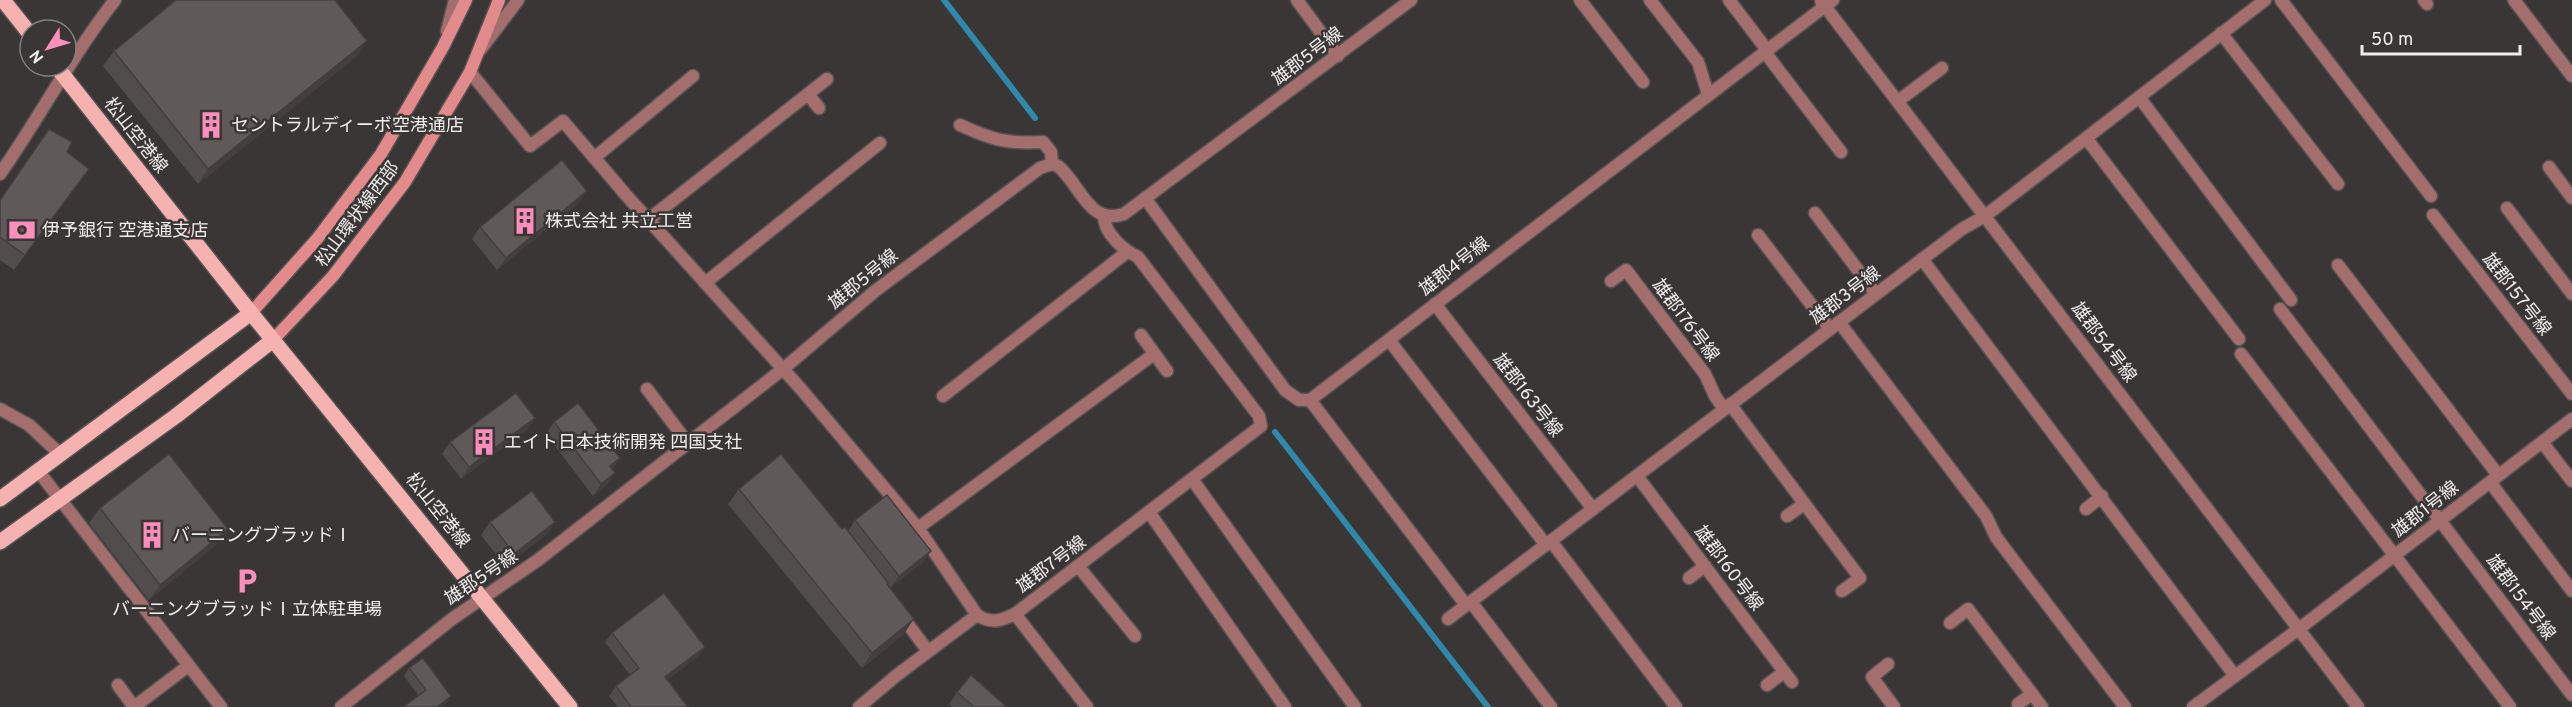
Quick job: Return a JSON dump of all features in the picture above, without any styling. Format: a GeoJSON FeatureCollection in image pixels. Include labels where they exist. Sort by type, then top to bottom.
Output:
{"type":"FeatureCollection","features":[{"type":"Feature","properties":{"kind":"main road"},"geometry":{"type":"LineString","coordinates":[[3,0],[18,19]]}},
{"type":"Feature","properties":{"kind":"main road","name":"松山空港線"},"geometry":{"type":"LineString","coordinates":[[66,78],[251,313],[570,707]]}},
{"type":"Feature","properties":{"kind":"main road"},"geometry":{"type":"LineString","coordinates":[[0,499],[251,313]]}},
{"type":"Feature","properties":{"kind":"main road"},"geometry":{"type":"LineString","coordinates":[[0,542],[176,416],[273,340]]}},
{"type":"Feature","properties":{"kind":"street"},"geometry":{"type":"LineString","coordinates":[[78,48],[115,0]]}},
{"type":"Feature","properties":{"kind":"street"},"geometry":{"type":"LineString","coordinates":[[443,47],[455,0]]}},
{"type":"Feature","properties":{"kind":"street","name":"松山環状線西部"},"geometry":{"type":"LineString","coordinates":[[251,313],[317,239],[381,154],[443,47],[466,0]]}},
{"type":"Feature","properties":{"kind":"street","name":"松山環状線西部"},"geometry":{"type":"LineString","coordinates":[[273,340],[333,276],[405,182],[470,72],[499,0]]}},
{"type":"Feature","properties":{"kind":"street"},"geometry":{"type":"LineString","coordinates":[[478,52],[518,0]]}},
{"type":"Feature","properties":{"kind":"street"},"geometry":{"type":"LineString","coordinates":[[1297,0],[1338,56]]}},
{"type":"Feature","properties":{"kind":"street","name":"雄郡5号線"},"geometry":{"type":"LineString","coordinates":[[1104,216],[1114,217],[1124,214],[1411,0]]}},
{"type":"Feature","properties":{"kind":"street"},"geometry":{"type":"LineString","coordinates":[[1580,0],[1643,82]]}},
{"type":"Feature","properties":{"kind":"street"},"geometry":{"type":"LineString","coordinates":[[1650,0],[1698,62],[1708,94]]}},
{"type":"Feature","properties":{"kind":"street"},"geometry":{"type":"LineString","coordinates":[[1729,0],[1841,152]]}},
{"type":"Feature","properties":{"kind":"street","name":"雄郡3号線"},"geometry":{"type":"LineString","coordinates":[[1448,619],[1922,259],[1962,229],[1985,216],[2265,0]]}},
{"type":"Feature","properties":{"kind":"street"},"geometry":{"type":"LineString","coordinates":[[2281,0],[2431,196]]}},
{"type":"Feature","properties":{"kind":"street"},"geometry":{"type":"LineString","coordinates":[[2514,0],[2572,76]]}},
{"type":"Feature","properties":{"kind":"street","name":"雄郡4号線"},"geometry":{"type":"LineString","coordinates":[[1310,400],[1826,2]]}},
{"type":"Feature","properties":{"kind":"street","name":"雄郡54号線"},"geometry":{"type":"LineString","coordinates":[[1826,2],[1985,216],[2300,628],[2353,705]]}},
{"type":"Feature","properties":{"kind":"street"},"geometry":{"type":"LineString","coordinates":[[2221,33],[2338,184]]}},
{"type":"Feature","properties":{"kind":"street"},"geometry":{"type":"LineString","coordinates":[[1898,101],[1942,68]]}},
{"type":"Feature","properties":{"kind":"street"},"geometry":{"type":"LineString","coordinates":[[470,72],[530,146],[563,121],[648,220],[783,369],[918,528],[977,615],[859,707]]}},
{"type":"Feature","properties":{"kind":"street"},"geometry":{"type":"LineString","coordinates":[[594,158],[693,76]]}},
{"type":"Feature","properties":{"kind":"street"},"geometry":{"type":"LineString","coordinates":[[0,174],[4,158],[44,106],[56,78]]}},
{"type":"Feature","properties":{"kind":"street"},"geometry":{"type":"LineString","coordinates":[[648,220],[827,79]]}},
{"type":"Feature","properties":{"kind":"street"},"geometry":{"type":"LineString","coordinates":[[808,94],[819,108]]}},
{"type":"Feature","properties":{"kind":"street"},"geometry":{"type":"LineString","coordinates":[[2139,97],[2291,300]]}},
{"type":"Feature","properties":{"kind":"street"},"geometry":{"type":"LineString","coordinates":[[943,396],[1127,252],[1104,224],[1104,216],[1095,212],[1063,170],[1052,164],[1051,152],[1042,142],[1015,144],[996,141],[960,125]]}},
{"type":"Feature","properties":{"kind":"street"},"geometry":{"type":"LineString","coordinates":[[2086,138],[2239,339]]}},
{"type":"Feature","properties":{"kind":"street"},"geometry":{"type":"LineString","coordinates":[[705,283],[880,142]]}},
{"type":"Feature","properties":{"kind":"street","name":"雄郡5号線"},"geometry":{"type":"LineString","coordinates":[[341,707],[452,619],[538,560],[783,369],[875,291],[1040,168],[1052,164]]}},
{"type":"Feature","properties":{"kind":"street"},"geometry":{"type":"LineString","coordinates":[[2549,167],[2572,198]]}},
{"type":"Feature","properties":{"kind":"street"},"geometry":{"type":"LineString","coordinates":[[1145,198],[1285,390],[1299,400],[1310,400],[1551,707]]}},
{"type":"Feature","properties":{"kind":"street"},"geometry":{"type":"LineString","coordinates":[[2507,208],[2572,294]]}},
{"type":"Feature","properties":{"kind":"street"},"geometry":{"type":"LineString","coordinates":[[1815,213],[1876,294]]}},
{"type":"Feature","properties":{"kind":"street","name":"雄郡157号線"},"geometry":{"type":"LineString","coordinates":[[2433,215],[2572,394]]}},
{"type":"Feature","properties":{"kind":"street"},"geometry":{"type":"LineString","coordinates":[[1758,235],[1986,516],[1996,537],[2125,707]]}},
{"type":"Feature","properties":{"kind":"street","name":"雄郡7号線"},"geometry":{"type":"LineString","coordinates":[[977,615],[986,621],[1000,621],[1015,614],[1261,426],[1260,416],[1138,257],[1127,252]]}},
{"type":"Feature","properties":{"kind":"street"},"geometry":{"type":"LineString","coordinates":[[1922,259],[2235,675]]}},
{"type":"Feature","properties":{"kind":"street"},"geometry":{"type":"LineString","coordinates":[[2338,265],[2494,479],[2572,591]]}},
{"type":"Feature","properties":{"kind":"street","name":"雄郡176号線"},"geometry":{"type":"LineString","coordinates":[[1611,281],[1626,270],[1706,374],[1715,396],[1727,407]]}},
{"type":"Feature","properties":{"kind":"street","name":"雄郡163号線"},"geometry":{"type":"LineString","coordinates":[[1435,304],[1593,509]]}},
{"type":"Feature","properties":{"kind":"street","name":"雄郡154号線"},"geometry":{"type":"LineString","coordinates":[[2280,309],[2572,695]]}},
{"type":"Feature","properties":{"kind":"street"},"geometry":{"type":"LineString","coordinates":[[1141,335],[1167,372]]}},
{"type":"Feature","properties":{"kind":"street"},"geometry":{"type":"LineString","coordinates":[[1389,340],[1676,707]]}},
{"type":"Feature","properties":{"kind":"street"},"geometry":{"type":"LineString","coordinates":[[918,528],[1154,354]]}},
{"type":"Feature","properties":{"kind":"street"},"geometry":{"type":"LineString","coordinates":[[2241,354],[2510,707]]}},
{"type":"Feature","properties":{"kind":"street"},"geometry":{"type":"LineString","coordinates":[[647,388],[687,442]]}},
{"type":"Feature","properties":{"kind":"street"},"geometry":{"type":"LineString","coordinates":[[1727,407],[1860,578],[1842,591]]}},
{"type":"Feature","properties":{"kind":"street"},"geometry":{"type":"LineString","coordinates":[[0,409],[29,425],[61,455]]}},
{"type":"Feature","properties":{"kind":"street","name":"雄郡1号線"},"geometry":{"type":"LineString","coordinates":[[2193,707],[2300,628],[2572,419]]}},
{"type":"Feature","properties":{"kind":"street"},"geometry":{"type":"LineString","coordinates":[[2542,442],[2572,481]]}},
{"type":"Feature","properties":{"kind":"street"},"geometry":{"type":"LineString","coordinates":[[39,472],[221,707]]}},
{"type":"Feature","properties":{"kind":"street","name":"雄郡160号線"},"geometry":{"type":"LineString","coordinates":[[1637,476],[1788,677],[1767,685]]}},
{"type":"Feature","properties":{"kind":"street"},"geometry":{"type":"LineString","coordinates":[[1192,479],[1355,707]]}},
{"type":"Feature","properties":{"kind":"street"},"geometry":{"type":"LineString","coordinates":[[2085,509],[2102,496]]}},
{"type":"Feature","properties":{"kind":"street"},"geometry":{"type":"LineString","coordinates":[[1787,516],[1804,504]]}},
{"type":"Feature","properties":{"kind":"street"},"geometry":{"type":"LineString","coordinates":[[1149,512],[1285,707]]}},
{"type":"Feature","properties":{"kind":"street"},"geometry":{"type":"LineString","coordinates":[[1078,566],[1091,579],[1135,636]]}},
{"type":"Feature","properties":{"kind":"street"},"geometry":{"type":"LineString","coordinates":[[1689,578],[1705,566]]}},
{"type":"Feature","properties":{"kind":"street"},"geometry":{"type":"LineString","coordinates":[[893,605],[928,651]]}},
{"type":"Feature","properties":{"kind":"street"},"geometry":{"type":"LineString","coordinates":[[1950,623],[1968,609],[2042,707]]}},
{"type":"Feature","properties":{"kind":"street"},"geometry":{"type":"LineString","coordinates":[[1015,614],[1087,707]]}},
{"type":"Feature","properties":{"kind":"street"},"geometry":{"type":"LineString","coordinates":[[1888,664],[1872,677],[1894,707]]}},
{"type":"Feature","properties":{"kind":"street"},"geometry":{"type":"LineString","coordinates":[[118,685],[134,706],[188,666]]}},
{"type":"Feature","properties":{"kind":"street"},"geometry":{"type":"LineString","coordinates":[[2018,705],[2032,694]]}},
{"type":"Feature","properties":{"kind":"building","name":"セントラルディーボ空港通店"},"geometry":{"type":"Polygon","coordinates":[[[176,0],[335,0],[367,41],[208,169],[114,51],[176,0]]]}},
{"type":"Feature","properties":{"kind":"building","name":"伊予銀行 空港通支店"},"geometry":{"type":"Polygon","coordinates":[[[49,129],[72,142],[67,152],[89,169],[25,255],[0,237],[0,200],[49,129]]]}},
{"type":"Feature","properties":{"kind":"building","name":"株式会社 共立工営"},"geometry":{"type":"Polygon","coordinates":[[[562,160],[587,191],[506,258],[480,227],[562,160]]]}},
{"type":"Feature","properties":{"kind":"building","name":"エイト日本技術開発 四国支社"},"geometry":{"type":"Polygon","coordinates":[[[516,393],[535,418],[469,467],[450,442],[516,393]]]}},
{"type":"Feature","properties":{"kind":"building"},"geometry":{"type":"Polygon","coordinates":[[[578,403],[620,458],[610,466],[615,473],[601,484],[554,422],[578,403]]]}},
{"type":"Feature","properties":{"kind":"building","name":"バーニングブラッドⅠ"},"geometry":{"type":"Polygon","coordinates":[[[169,454],[228,529],[160,585],[100,508],[169,454]]]}},
{"type":"Feature","properties":{"kind":"building"},"geometry":{"type":"Polygon","coordinates":[[[781,454],[842,529],[845,527],[914,619],[872,653],[739,489],[781,454]]]}},
{"type":"Feature","properties":{"kind":"building"},"geometry":{"type":"Polygon","coordinates":[[[532,491],[555,522],[514,554],[490,522],[532,491]]]}},
{"type":"Feature","properties":{"kind":"building"},"geometry":{"type":"Polygon","coordinates":[[[887,495],[931,551],[899,576],[855,520],[887,495]]]}},
{"type":"Feature","properties":{"kind":"building"},"geometry":{"type":"Polygon","coordinates":[[[664,593],[705,647],[665,677],[688,707],[631,707],[616,686],[639,668],[612,633],[664,593]]]}},
{"type":"Feature","properties":{"kind":"building"},"geometry":{"type":"Polygon","coordinates":[[[423,658],[451,696],[437,707],[403,707],[426,690],[409,668],[423,658]]]}},
{"type":"Feature","properties":{"kind":"building"},"geometry":{"type":"Polygon","coordinates":[[[971,675],[1007,707],[974,707],[957,692],[971,675]]]}},
{"type":"Feature","properties":{"kind":"waterway"},"geometry":{"type":"LineString","coordinates":[[944,0],[1035,118]]}},
{"type":"Feature","properties":{"kind":"waterway"},"geometry":{"type":"LineString","coordinates":[[1275,432],[1488,707]]}},
{"type":"Feature","properties":{"kind":"place","name":"セントラルディーボ空港通店"},"geometry":{"type":"Point","coordinates":[211,125]}},
{"type":"Feature","properties":{"kind":"place","name":"株式会社 共立工営"},"geometry":{"type":"Point","coordinates":[525,221]}},
{"type":"Feature","properties":{"kind":"place","name":"伊予銀行 空港通支店"},"geometry":{"type":"Point","coordinates":[22,230]}},
{"type":"Feature","properties":{"kind":"place","name":"エイト日本技術開発 四国支社"},"geometry":{"type":"Point","coordinates":[484,442]}},
{"type":"Feature","properties":{"kind":"place","name":"バーニングブラッドⅠ"},"geometry":{"type":"Point","coordinates":[152,535]}},
{"type":"Feature","properties":{"kind":"place","name":"バーニングブラッドⅠ立体駐車場"},"geometry":{"type":"Point","coordinates":[247,581]}}]}
